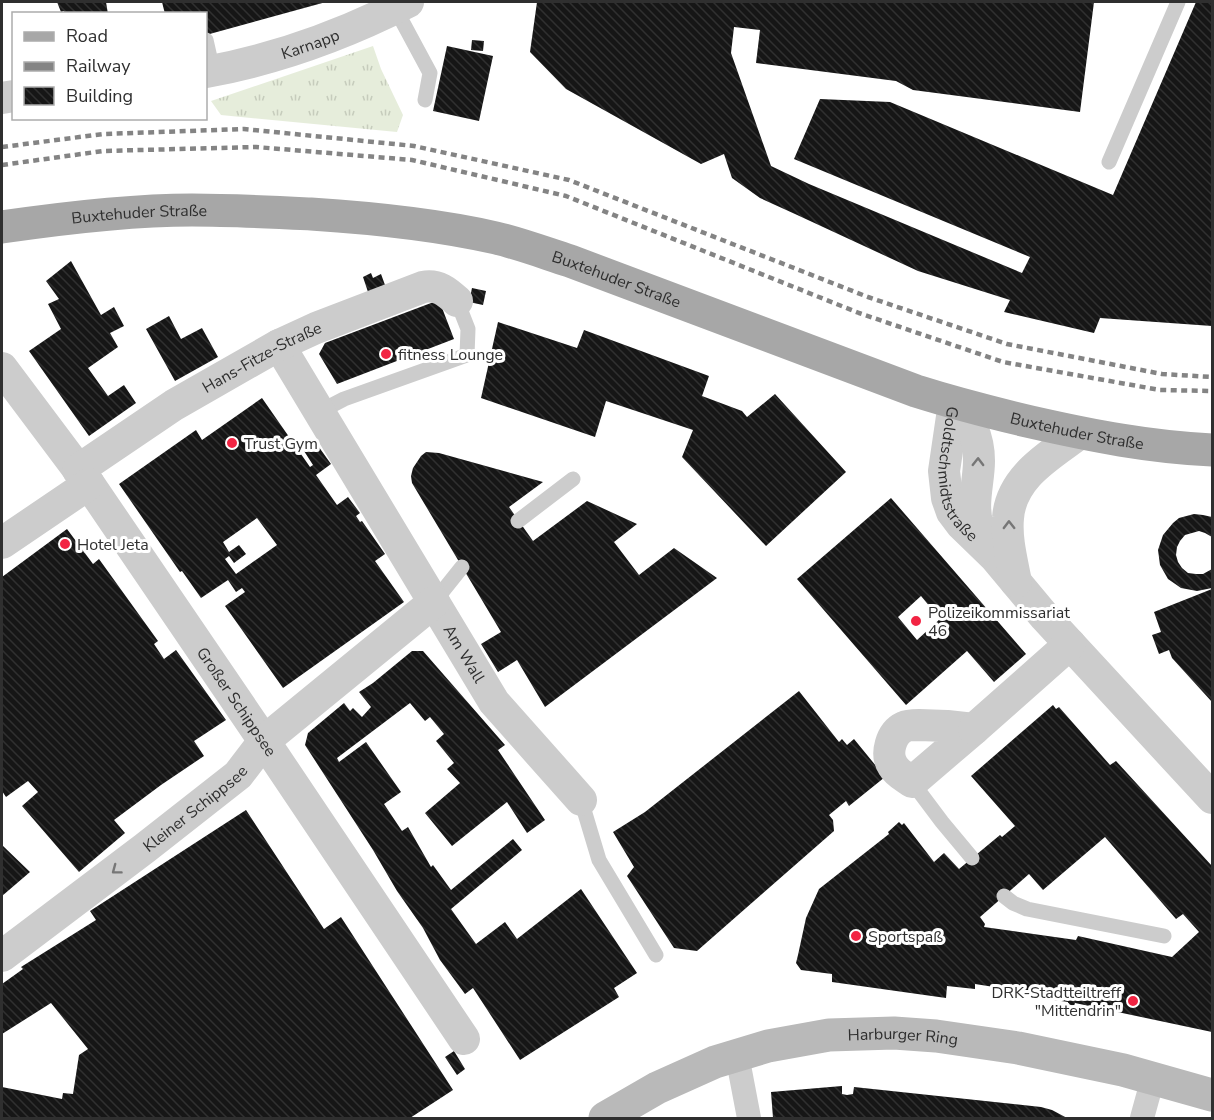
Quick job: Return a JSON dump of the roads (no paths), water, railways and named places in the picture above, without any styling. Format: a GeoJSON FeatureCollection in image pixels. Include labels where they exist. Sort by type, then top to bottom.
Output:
{"type":"FeatureCollection","features":[{"type":"Feature","properties":{"kind":"main road","name":"Buxtehuder Straße"},"geometry":{"type":"LineString","coordinates":[[2,226],[91,216],[193,210],[263,211],[374,218],[461,231],[497,238],[560,258],[916,391],[1080,433],[1163,447],[1212,450]]}},
{"type":"Feature","properties":{"kind":"main road","name":"Harburger Ring"},"geometry":{"type":"LineString","coordinates":[[605,1119],[637,1105],[657,1088],[708,1065],[768,1046],[829,1035],[894,1033],[936,1035],[1018,1048],[1206,1089]]}},
{"type":"Feature","properties":{"kind":"street","name":"Karnapp"},"geometry":{"type":"LineString","coordinates":[[209,71],[237,66],[302,48],[365,23],[402,5]]}},
{"type":"Feature","properties":{"kind":"street","name":"Hans-Fitze-Straße"},"geometry":{"type":"LineString","coordinates":[[2,543],[174,405],[279,345],[316,328],[423,287],[442,289],[457,301]]}},
{"type":"Feature","properties":{"kind":"street","name":"Am Wall"},"geometry":{"type":"LineString","coordinates":[[279,345],[494,702],[581,800]]}},
{"type":"Feature","properties":{"kind":"street","name":"Großer Schippsee"},"geometry":{"type":"LineString","coordinates":[[2,368],[83,477],[464,1039]]}},
{"type":"Feature","properties":{"kind":"street","name":"Goldtschmidtstraße"},"geometry":{"type":"LineString","coordinates":[[954,402],[967,417],[976,439],[979,460],[976,494],[978,527],[995,557],[1045,617],[1212,798]]}},
{"type":"Feature","properties":{"kind":"street","name":"Goldtschmidtstraße"},"geometry":{"type":"LineString","coordinates":[[1016,583],[1009,543],[1008,518],[1014,494],[1032,470],[1080,433]]}},
{"type":"Feature","properties":{"kind":"street","name":"Kleiner Schippsee"},"geometry":{"type":"LineString","coordinates":[[2,956],[238,775],[264,741],[434,602]]}},
{"type":"Feature","properties":{"kind":"street"},"geometry":{"type":"LineString","coordinates":[[974,729],[919,725],[905,727],[897,732],[890,747],[891,765],[912,782],[974,729],[1070,644]]}},
{"type":"Feature","properties":{"kind":"street"},"geometry":{"type":"LineString","coordinates":[[737,1055],[749,1119]]}},
{"type":"Feature","properties":{"kind":"street"},"geometry":{"type":"LineString","coordinates":[[1142,1119],[1153,1078]]}},
{"type":"Feature","properties":{"kind":"lane"},"geometry":{"type":"LineString","coordinates":[[1109,162],[1178,2]]}},
{"type":"Feature","properties":{"kind":"lane"},"geometry":{"type":"LineString","coordinates":[[402,5],[430,73],[425,100]]}},
{"type":"Feature","properties":{"kind":"lane"},"geometry":{"type":"LineString","coordinates":[[207,50],[209,71]]}},
{"type":"Feature","properties":{"kind":"lane"},"geometry":{"type":"LineString","coordinates":[[319,412],[344,399],[467,355],[468,329],[457,301]]}},
{"type":"Feature","properties":{"kind":"lane"},"geometry":{"type":"LineString","coordinates":[[518,520],[573,479]]}},
{"type":"Feature","properties":{"kind":"lane"},"geometry":{"type":"LineString","coordinates":[[434,602],[462,567]]}},
{"type":"Feature","properties":{"kind":"lane"},"geometry":{"type":"LineString","coordinates":[[912,782],[972,858]]}},
{"type":"Feature","properties":{"kind":"lane","name":"Am Wall"},"geometry":{"type":"LineString","coordinates":[[581,800],[599,860],[656,955]]}},
{"type":"Feature","properties":{"kind":"lane"},"geometry":{"type":"LineString","coordinates":[[1004,896],[1027,909],[1164,936]]}},
{"type":"Feature","properties":{"kind":"railway"},"geometry":{"type":"LineString","coordinates":[[2,147],[103,134],[244,129],[414,146],[569,180],[868,297],[1007,344],[1162,374],[1212,377]]}},
{"type":"Feature","properties":{"kind":"railway"},"geometry":{"type":"LineString","coordinates":[[2,165],[103,151],[256,147],[412,160],[566,196],[859,313],[1003,362],[1160,390],[1212,391]]}},
{"type":"Feature","properties":{"kind":"place","name":"fitness Lounge"},"geometry":{"type":"Point","coordinates":[386,354]}},
{"type":"Feature","properties":{"kind":"place","name":"Trust Gym"},"geometry":{"type":"Point","coordinates":[232,443]}},
{"type":"Feature","properties":{"kind":"place","name":"Hotel Jeta"},"geometry":{"type":"Point","coordinates":[65,544]}},
{"type":"Feature","properties":{"kind":"place","name":"Polizeikommissariat 46"},"geometry":{"type":"Point","coordinates":[916,621]}},
{"type":"Feature","properties":{"kind":"place","name":"Sportspaß"},"geometry":{"type":"Point","coordinates":[856,936]}},
{"type":"Feature","properties":{"kind":"place","name":"DRK-Stadtteiltreff \"Mittendrin\""},"geometry":{"type":"Point","coordinates":[1133,1001]}}]}
